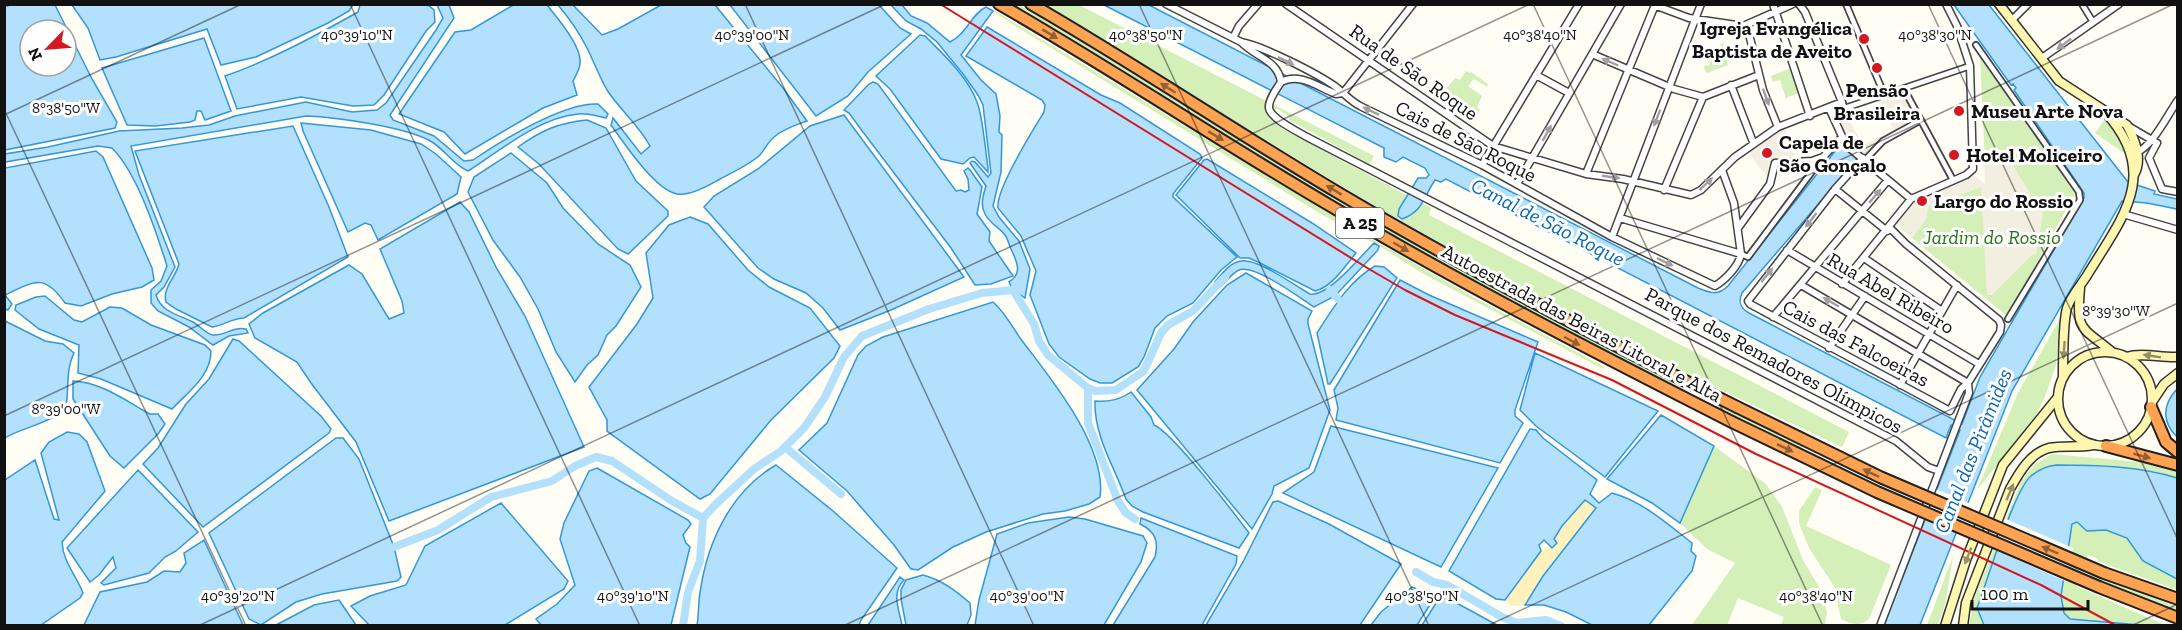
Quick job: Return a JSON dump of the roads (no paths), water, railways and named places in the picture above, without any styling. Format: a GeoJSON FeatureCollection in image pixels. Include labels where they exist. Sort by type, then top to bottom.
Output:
{"type":"FeatureCollection","features":[{"type":"Feature","properties":{"kind":"highway","name":"Autoestrada das Beiras Litoral e Alta"},"geometry":{"type":"LineString","coordinates":[[999,4],[1328,205],[1448,274],[1589,350],[1877,492],[2099,587],[2178,618]]}},
{"type":"Feature","properties":{"kind":"highway","name":"Autoestrada das Beiras Litoral e Alta"},"geometry":{"type":"LineString","coordinates":[[1031,4],[1335,191],[1463,265],[1594,336],[1880,477],[2104,573],[2178,599]]}},
{"type":"Feature","properties":{"kind":"highway"},"geometry":{"type":"LineString","coordinates":[[2151,404],[2166,442],[2178,452]]}},
{"type":"Feature","properties":{"kind":"highway"},"geometry":{"type":"LineString","coordinates":[[2106,446],[2178,465]]}},
{"type":"Feature","properties":{"kind":"highway"},"geometry":{"type":"LineString","coordinates":[[2154,609],[2177,626]]}},
{"type":"Feature","properties":{"kind":"main road"},"geometry":{"type":"LineString","coordinates":[[1999,4],[2059,81],[2127,125],[2138,167],[2134,175],[2134,186],[2129,202],[2067,309],[2063,378],[2058,397],[2060,413],[2067,427],[2078,438],[2093,445]]}},
{"type":"Feature","properties":{"kind":"main road"},"geometry":{"type":"LineString","coordinates":[[2106,113],[2133,150]]}},
{"type":"Feature","properties":{"kind":"main road"},"geometry":{"type":"LineString","coordinates":[[1963,626],[1966,603],[2010,489],[2019,472],[2030,460],[2049,448],[2080,448],[2122,443],[2136,435],[2146,422],[2151,404],[2151,392],[2147,378],[2138,366],[2126,357],[2112,352],[2089,334],[2080,322],[2078,314],[2080,285]]}},
{"type":"Feature","properties":{"kind":"main road"},"geometry":{"type":"LineString","coordinates":[[2063,378],[2071,366],[2083,357],[2097,352],[2112,352]]}},
{"type":"Feature","properties":{"kind":"main road"},"geometry":{"type":"LineString","coordinates":[[2126,357],[2137,354],[2160,358],[2178,357]]}},
{"type":"Feature","properties":{"kind":"main road"},"geometry":{"type":"LineString","coordinates":[[2151,404],[2164,384],[2178,373]]}},
{"type":"Feature","properties":{"kind":"main road"},"geometry":{"type":"LineString","coordinates":[[1945,626],[1963,569],[2003,465],[2058,397]]}},
{"type":"Feature","properties":{"kind":"street","name":"Cais de São Roque"},"geometry":{"type":"LineString","coordinates":[[1166,4],[1241,42],[1289,61],[1335,86],[1348,99],[1362,107],[1482,165],[1612,237],[1712,286],[1718,285],[1724,279],[1740,259],[1741,254]]}},
{"type":"Feature","properties":{"kind":"street","name":"Rua de São Roque"},"geometry":{"type":"LineString","coordinates":[[1286,4],[1493,146],[1586,174],[1632,181],[1691,195],[1701,190],[1754,142],[1778,127],[1842,102]]}},
{"type":"Feature","properties":{"kind":"street"},"geometry":{"type":"LineString","coordinates":[[1241,42],[1249,50],[1276,67],[1281,82],[1289,77],[1298,78],[1336,94],[1342,93],[1413,4]]}},
{"type":"Feature","properties":{"kind":"street"},"geometry":{"type":"LineString","coordinates":[[1482,165],[1579,4]]}},
{"type":"Feature","properties":{"kind":"street"},"geometry":{"type":"LineString","coordinates":[[1517,184],[1621,4]]}},
{"type":"Feature","properties":{"kind":"street"},"geometry":{"type":"LineString","coordinates":[[1612,237],[1701,4]]}},
{"type":"Feature","properties":{"kind":"street"},"geometry":{"type":"LineString","coordinates":[[1773,4],[1810,116]]}},
{"type":"Feature","properties":{"kind":"street"},"geometry":{"type":"LineString","coordinates":[[1586,174],[1654,5],[1695,19],[1746,26],[1793,4]]}},
{"type":"Feature","properties":{"kind":"street"},"geometry":{"type":"LineString","coordinates":[[1799,4],[1805,12],[1845,108],[1970,66]]}},
{"type":"Feature","properties":{"kind":"street"},"geometry":{"type":"LineString","coordinates":[[1846,4],[1884,94]]}},
{"type":"Feature","properties":{"kind":"street"},"geometry":{"type":"LineString","coordinates":[[1842,284],[1911,199],[1971,172],[1973,169],[1970,66],[1957,26],[1946,4]]}},
{"type":"Feature","properties":{"kind":"street"},"geometry":{"type":"LineString","coordinates":[[2012,20],[2028,4]]}},
{"type":"Feature","properties":{"kind":"street"},"geometry":{"type":"LineString","coordinates":[[2082,4],[2093,22]]}},
{"type":"Feature","properties":{"kind":"street"},"geometry":{"type":"LineString","coordinates":[[2042,58],[2120,4]]}},
{"type":"Feature","properties":{"kind":"street"},"geometry":{"type":"LineString","coordinates":[[1233,38],[1239,26],[1256,5]]}},
{"type":"Feature","properties":{"kind":"street"},"geometry":{"type":"LineString","coordinates":[[1746,26],[1759,75],[1778,127]]}},
{"type":"Feature","properties":{"kind":"street"},"geometry":{"type":"LineString","coordinates":[[1977,45],[2079,192],[2079,200],[2008,319]]}},
{"type":"Feature","properties":{"kind":"street"},"geometry":{"type":"LineString","coordinates":[[1592,54],[1669,87],[1703,97],[1759,75]]}},
{"type":"Feature","properties":{"kind":"street"},"geometry":{"type":"LineString","coordinates":[[1536,75],[1569,93]]}},
{"type":"Feature","properties":{"kind":"street","name":"Parque dos Remadores Olímpicos"},"geometry":{"type":"LineString","coordinates":[[1281,82],[1269,108],[1273,115],[1286,124],[1410,192],[1896,441],[1928,467],[1939,471]]}},
{"type":"Feature","properties":{"kind":"street"},"geometry":{"type":"LineString","coordinates":[[1731,85],[1754,142]]}},
{"type":"Feature","properties":{"kind":"street"},"geometry":{"type":"LineString","coordinates":[[1904,89],[1953,180]]}},
{"type":"Feature","properties":{"kind":"street"},"geometry":{"type":"LineString","coordinates":[[1664,190],[1703,97]]}},
{"type":"Feature","properties":{"kind":"street"},"geometry":{"type":"LineString","coordinates":[[2133,150],[2150,144],[2151,139],[2177,103]]}},
{"type":"Feature","properties":{"kind":"street"},"geometry":{"type":"LineString","coordinates":[[1829,108],[1846,145],[1911,199]]}},
{"type":"Feature","properties":{"kind":"street"},"geometry":{"type":"LineString","coordinates":[[1787,250],[1836,189],[1864,159],[1883,141],[1921,120]]}},
{"type":"Feature","properties":{"kind":"street"},"geometry":{"type":"LineString","coordinates":[[2127,125],[2157,143],[2149,158],[2162,189],[2178,192]]}},
{"type":"Feature","properties":{"kind":"street"},"geometry":{"type":"LineString","coordinates":[[1620,218],[1748,257],[1823,157],[1842,136]]}},
{"type":"Feature","properties":{"kind":"street"},"geometry":{"type":"LineString","coordinates":[[1738,228],[1772,180],[1775,163],[1812,161],[1823,157]]}},
{"type":"Feature","properties":{"kind":"street"},"geometry":{"type":"LineString","coordinates":[[1722,170],[1734,203],[1741,254]]}},
{"type":"Feature","properties":{"kind":"street"},"geometry":{"type":"LineString","coordinates":[[1773,317],[1888,180]]}},
{"type":"Feature","properties":{"kind":"street"},"geometry":{"type":"LineString","coordinates":[[1836,189],[1861,212],[1888,230],[1957,285],[1999,320],[2001,325],[2000,332],[1968,383],[1969,393],[1880,626]]}},
{"type":"Feature","properties":{"kind":"street"},"geometry":{"type":"LineString","coordinates":[[2123,214],[2178,230]]}},
{"type":"Feature","properties":{"kind":"street","name":"Rua Abel Ribeiro"},"geometry":{"type":"LineString","coordinates":[[1787,250],[1979,364]]}},
{"type":"Feature","properties":{"kind":"street","name":"Cais das Falcoeiras"},"geometry":{"type":"LineString","coordinates":[[1787,250],[1748,301],[1750,304],[1950,411],[1961,389],[1968,383]]}},
{"type":"Feature","properties":{"kind":"street"},"geometry":{"type":"LineString","coordinates":[[1864,258],[1942,311]]}},
{"type":"Feature","properties":{"kind":"street"},"geometry":{"type":"LineString","coordinates":[[1801,285],[1968,383]]}},
{"type":"Feature","properties":{"kind":"street"},"geometry":{"type":"LineString","coordinates":[[1900,385],[1957,285]]}},
{"type":"Feature","properties":{"kind":"street"},"geometry":{"type":"LineString","coordinates":[[1829,348],[1865,296]]}},
{"type":"Feature","properties":{"kind":"water"},"geometry":{"type":"Polygon","coordinates":[[[515,4],[547,5],[568,32],[580,56],[579,68],[573,81],[577,95],[543,108],[465,154],[444,132],[399,114],[455,32],[471,30],[515,4]]]}},
{"type":"Feature","properties":{"kind":"water"},"geometry":{"type":"Polygon","coordinates":[[[55,5],[62,18],[18,18],[18,78],[78,78],[78,51],[117,122],[115,128],[5,150],[4,7],[55,5]]]}},
{"type":"Feature","properties":{"kind":"water"},"geometry":{"type":"Polygon","coordinates":[[[72,5],[353,5],[349,11],[328,23],[256,57],[221,65],[207,29],[100,60],[88,28],[72,5]]]}},
{"type":"Feature","properties":{"kind":"water"},"geometry":{"type":"Polygon","coordinates":[[[360,5],[428,5],[434,10],[435,22],[426,31],[384,95],[374,105],[353,106],[301,97],[237,109],[225,76],[259,63],[309,39],[358,12],[360,5]]]}},
{"type":"Feature","properties":{"kind":"water"},"geometry":{"type":"Polygon","coordinates":[[[437,5],[449,5],[454,18],[390,115],[393,120],[434,136],[464,161],[473,160],[533,124],[568,109],[598,104],[608,114],[606,118],[578,114],[549,122],[520,136],[468,171],[432,142],[421,137],[371,124],[306,116],[131,146],[139,175],[175,267],[164,287],[156,295],[158,301],[166,309],[193,322],[210,334],[218,335],[241,328],[246,329],[248,333],[229,336],[213,345],[189,327],[158,311],[151,303],[151,290],[161,281],[167,266],[137,187],[130,172],[112,148],[98,146],[5,162],[5,154],[119,131],[209,125],[235,116],[306,102],[352,112],[377,110],[386,103],[443,18],[437,5]]]}},
{"type":"Feature","properties":{"kind":"water"},"geometry":{"type":"Polygon","coordinates":[[[558,5],[573,5],[602,35],[618,29],[661,5],[715,5],[807,121],[778,134],[756,159],[705,187],[682,194],[668,191],[641,165],[611,125],[613,118],[641,154],[650,146],[607,90],[581,36],[558,5]]]}},
{"type":"Feature","properties":{"kind":"water"},"geometry":{"type":"Polygon","coordinates":[[[730,5],[879,5],[900,28],[911,34],[868,72],[848,96],[816,116],[730,5]]]}},
{"type":"Feature","properties":{"kind":"water"},"geometry":{"type":"Polygon","coordinates":[[[891,5],[902,5],[911,16],[927,23],[950,42],[961,34],[981,10],[986,7],[993,11],[961,55],[981,80],[996,94],[1000,116],[999,132],[1002,135],[1001,172],[993,206],[1019,241],[1030,269],[1025,298],[1013,290],[1009,282],[1016,275],[1017,263],[1003,232],[989,220],[983,211],[982,204],[986,186],[970,163],[975,162],[988,177],[991,173],[983,105],[963,74],[937,42],[906,21],[891,5]]]}},
{"type":"Feature","properties":{"kind":"water"},"geometry":{"type":"Polygon","coordinates":[[[1104,5],[1149,5],[1698,288],[1710,292],[1721,291],[1728,286],[1840,145],[1857,159],[1742,293],[1741,305],[1749,313],[1962,424],[1980,377],[2084,198],[2084,193],[2014,90],[2016,88],[2013,84],[2011,85],[1954,5],[1989,5],[2128,182],[2155,191],[2154,194],[2177,199],[2177,209],[2122,201],[2012,391],[1920,625],[1884,625],[1960,430],[1951,425],[1946,438],[1506,208],[1446,179],[1441,182],[1435,180],[1419,208],[1402,219],[1398,216],[1399,209],[1418,178],[1426,178],[1429,175],[1425,168],[1403,157],[1396,162],[1384,157],[1384,148],[1104,5]]]}},
{"type":"Feature","properties":{"kind":"water"},"geometry":{"type":"Polygon","coordinates":[[[987,27],[1101,95],[1120,103],[1200,154],[1202,158],[1173,197],[1237,257],[1221,270],[1193,303],[1167,316],[1155,328],[1138,367],[1112,383],[1100,383],[1090,379],[1059,357],[1049,344],[1030,295],[1036,271],[1021,236],[998,208],[1002,188],[1008,174],[1044,112],[1045,105],[1042,100],[966,56],[987,27]]]}},
{"type":"Feature","properties":{"kind":"water"},"geometry":{"type":"Polygon","coordinates":[[[920,35],[925,36],[947,58],[973,93],[981,116],[988,172],[974,157],[963,164],[941,159],[890,89],[876,76],[920,35]]]}},
{"type":"Feature","properties":{"kind":"water"},"geometry":{"type":"Polygon","coordinates":[[[204,38],[231,111],[205,120],[201,111],[197,111],[195,120],[190,122],[156,126],[127,125],[102,68],[204,38]]]}},
{"type":"Feature","properties":{"kind":"water"},"geometry":{"type":"Polygon","coordinates":[[[873,82],[878,84],[956,191],[969,190],[968,179],[964,171],[968,168],[970,170],[982,187],[977,214],[990,232],[989,241],[1013,276],[991,284],[975,285],[951,248],[849,113],[844,110],[873,82]]]}},
{"type":"Feature","properties":{"kind":"water"},"geometry":{"type":"Polygon","coordinates":[[[844,115],[964,277],[840,330],[823,308],[806,293],[774,279],[758,268],[704,207],[714,196],[758,169],[810,126],[844,115]]]}},
{"type":"Feature","properties":{"kind":"water"},"geometry":{"type":"Polygon","coordinates":[[[587,120],[606,128],[636,181],[668,211],[668,216],[628,254],[618,249],[539,164],[518,147],[551,128],[587,120]]]}},
{"type":"Feature","properties":{"kind":"water"},"geometry":{"type":"Polygon","coordinates":[[[301,123],[371,130],[421,144],[436,154],[461,177],[457,194],[378,240],[371,225],[365,223],[348,232],[301,123]]]}},
{"type":"Feature","properties":{"kind":"water"},"geometry":{"type":"Polygon","coordinates":[[[293,126],[329,207],[348,257],[244,318],[212,327],[176,309],[166,302],[165,297],[179,264],[135,151],[293,126]]]}},
{"type":"Feature","properties":{"kind":"water"},"geometry":{"type":"Polygon","coordinates":[[[96,151],[103,157],[152,268],[154,280],[142,287],[112,294],[81,306],[65,303],[51,287],[38,282],[5,295],[5,168],[96,151]]]}},
{"type":"Feature","properties":{"kind":"water"},"geometry":{"type":"Polygon","coordinates":[[[511,153],[547,183],[563,208],[598,244],[630,265],[641,287],[616,326],[607,335],[598,355],[587,365],[575,382],[556,352],[538,309],[520,277],[493,240],[468,192],[474,177],[511,153]]]}},
{"type":"Feature","properties":{"kind":"water"},"geometry":{"type":"Polygon","coordinates":[[[1207,159],[1312,223],[1356,253],[1333,281],[1315,291],[1249,258],[1240,258],[1176,195],[1207,159]]]}},
{"type":"Feature","properties":{"kind":"water"},"geometry":{"type":"Polygon","coordinates":[[[460,202],[469,212],[497,269],[525,316],[584,447],[389,521],[356,442],[297,362],[255,338],[249,324],[263,313],[349,265],[362,274],[389,319],[404,313],[402,301],[380,249],[460,202]]]}},
{"type":"Feature","properties":{"kind":"water"},"geometry":{"type":"Polygon","coordinates":[[[690,217],[708,224],[748,270],[769,287],[810,308],[840,346],[834,358],[771,420],[710,494],[700,499],[607,431],[607,420],[589,387],[637,324],[653,298],[646,253],[669,225],[690,217]]]}},
{"type":"Feature","properties":{"kind":"water"},"geometry":{"type":"Polygon","coordinates":[[[1374,243],[1379,246],[1378,250],[1335,296],[1314,307],[1277,283],[1246,269],[1236,271],[1221,286],[1215,282],[1233,264],[1248,261],[1266,268],[1310,294],[1317,293],[1335,283],[1374,243]]]}},
{"type":"Feature","properties":{"kind":"water"},"geometry":{"type":"Polygon","coordinates":[[[1375,266],[1384,267],[1397,278],[1328,384],[1317,333],[1349,287],[1375,266]]]}},
{"type":"Feature","properties":{"kind":"water"},"geometry":{"type":"Polygon","coordinates":[[[1246,273],[1312,311],[1308,324],[1330,410],[1309,468],[1274,486],[1272,494],[1252,529],[1137,390],[1227,285],[1246,273]]]}},
{"type":"Feature","properties":{"kind":"water"},"geometry":{"type":"Polygon","coordinates":[[[1400,280],[1538,342],[1515,410],[1515,416],[1523,423],[1500,463],[1336,420],[1338,408],[1334,390],[1400,280]]]}},
{"type":"Feature","properties":{"kind":"water"},"geometry":{"type":"Polygon","coordinates":[[[5,295],[12,304],[8,310],[5,309],[5,295]]]}},
{"type":"Feature","properties":{"kind":"water"},"geometry":{"type":"Polygon","coordinates":[[[45,296],[74,320],[82,322],[110,307],[122,308],[151,325],[205,345],[211,351],[207,368],[198,383],[172,409],[101,379],[78,373],[79,345],[39,329],[15,310],[16,305],[45,296]]]}},
{"type":"Feature","properties":{"kind":"water"},"geometry":{"type":"Polygon","coordinates":[[[993,302],[1006,316],[1075,415],[1095,457],[1100,478],[1100,497],[1089,504],[1043,514],[986,532],[953,547],[918,570],[911,569],[894,545],[847,491],[799,450],[827,423],[858,355],[866,346],[883,337],[993,302]]]}},
{"type":"Feature","properties":{"kind":"water"},"geometry":{"type":"Polygon","coordinates":[[[5,321],[45,341],[63,344],[74,353],[69,370],[65,407],[42,423],[5,438],[5,321]]]}},
{"type":"Feature","properties":{"kind":"water"},"geometry":{"type":"Polygon","coordinates":[[[233,339],[239,341],[321,416],[331,429],[329,433],[203,527],[143,464],[158,448],[186,404],[209,379],[233,339]]]}},
{"type":"Feature","properties":{"kind":"water"},"geometry":{"type":"Polygon","coordinates":[[[1535,353],[1658,411],[1605,477],[1536,426],[1520,410],[1535,353]]]}},
{"type":"Feature","properties":{"kind":"water"},"geometry":{"type":"Polygon","coordinates":[[[73,381],[103,388],[150,414],[158,414],[165,424],[124,468],[110,456],[73,399],[73,381]]]}},
{"type":"Feature","properties":{"kind":"water"},"geometry":{"type":"Polygon","coordinates":[[[2177,389],[2177,437],[2166,419],[2166,407],[2177,389]]]}},
{"type":"Feature","properties":{"kind":"water"},"geometry":{"type":"Polygon","coordinates":[[[1131,392],[1151,417],[1154,425],[1188,457],[1249,533],[1239,548],[1143,512],[1132,506],[1126,499],[1101,439],[1095,401],[1114,400],[1131,392]]]}},
{"type":"Feature","properties":{"kind":"water"},"geometry":{"type":"Polygon","coordinates":[[[1661,415],[1714,446],[1680,523],[1652,503],[1607,479],[1661,415]]]}},
{"type":"Feature","properties":{"kind":"water"},"geometry":{"type":"Polygon","coordinates":[[[1331,426],[1498,468],[1441,567],[1283,493],[1314,472],[1331,426]]]}},
{"type":"Feature","properties":{"kind":"water"},"geometry":{"type":"Polygon","coordinates":[[[1530,429],[1536,430],[1597,480],[1590,494],[1599,503],[1612,493],[1623,497],[1654,514],[1692,543],[1691,551],[1696,556],[1692,571],[1649,625],[1592,625],[1566,612],[1544,605],[1525,605],[1543,576],[1596,508],[1585,500],[1562,526],[1554,539],[1557,543],[1552,548],[1544,540],[1539,545],[1541,551],[1505,600],[1496,599],[1449,571],[1530,429]]]}},
{"type":"Feature","properties":{"kind":"water"},"geometry":{"type":"Polygon","coordinates":[[[67,432],[79,434],[87,442],[105,491],[62,542],[67,562],[83,593],[80,598],[41,625],[5,625],[5,480],[35,460],[54,519],[59,520],[41,453],[49,442],[67,432]]]}},
{"type":"Feature","properties":{"kind":"water"},"geometry":{"type":"Polygon","coordinates":[[[336,438],[343,438],[359,459],[394,547],[401,577],[397,581],[322,594],[296,602],[261,625],[249,619],[209,533],[336,438]]]}},
{"type":"Feature","properties":{"kind":"water"},"geometry":{"type":"Polygon","coordinates":[[[776,465],[833,511],[897,568],[859,625],[697,625],[703,574],[715,537],[734,503],[760,476],[776,465]]]}},
{"type":"Feature","properties":{"kind":"water"},"geometry":{"type":"Polygon","coordinates":[[[2049,466],[2133,469],[2177,478],[2177,579],[2143,561],[2127,538],[2106,530],[2087,531],[2077,522],[2072,524],[2061,596],[2064,613],[2070,619],[2140,625],[1984,625],[1977,608],[2017,499],[2031,476],[2049,466]]]}},
{"type":"Feature","properties":{"kind":"water"},"geometry":{"type":"Polygon","coordinates":[[[597,468],[688,520],[691,524],[683,535],[690,547],[671,625],[542,626],[536,619],[557,604],[575,585],[560,539],[564,523],[589,471],[597,468]]]}},
{"type":"Feature","properties":{"kind":"water"},"geometry":{"type":"Polygon","coordinates":[[[138,470],[198,532],[176,551],[165,557],[149,573],[104,585],[101,583],[116,568],[113,557],[99,575],[90,582],[67,548],[138,470]]]}},
{"type":"Feature","properties":{"kind":"water"},"geometry":{"type":"Polygon","coordinates":[[[1278,501],[1329,524],[1401,564],[1360,625],[1206,625],[1243,562],[1273,502],[1278,501]]]}},
{"type":"Feature","properties":{"kind":"water"},"geometry":{"type":"Polygon","coordinates":[[[501,503],[568,581],[564,589],[505,625],[369,625],[351,606],[370,596],[406,585],[425,546],[501,503]]]}},
{"type":"Feature","properties":{"kind":"water"},"geometry":{"type":"Polygon","coordinates":[[[1069,517],[1085,519],[1143,536],[1147,543],[1141,562],[1104,625],[975,625],[979,600],[997,534],[1028,523],[1069,517]]]}},
{"type":"Feature","properties":{"kind":"water"},"geometry":{"type":"Polygon","coordinates":[[[1141,518],[1237,556],[1236,564],[1202,625],[1113,625],[1155,557],[1155,537],[1140,524],[1141,518]]]}},
{"type":"Feature","properties":{"kind":"water"},"geometry":{"type":"Polygon","coordinates":[[[204,540],[243,625],[84,625],[100,592],[147,582],[164,571],[180,572],[186,563],[184,553],[204,540]]]}},
{"type":"Feature","properties":{"kind":"water"},"geometry":{"type":"Polygon","coordinates":[[[923,575],[948,586],[970,603],[971,615],[967,625],[906,625],[901,590],[906,580],[923,575]]]}},
{"type":"Feature","properties":{"kind":"water"},"geometry":{"type":"Polygon","coordinates":[[[900,577],[904,580],[898,590],[897,601],[902,625],[868,625],[900,577]]]}},
{"type":"Feature","properties":{"kind":"water"},"geometry":{"type":"Polygon","coordinates":[[[1412,587],[1435,597],[1417,625],[1371,625],[1381,612],[1412,587]]]}},
{"type":"Feature","properties":{"kind":"water"},"geometry":{"type":"Polygon","coordinates":[[[1440,597],[1453,601],[1497,625],[1422,625],[1440,597]]]}},
{"type":"Feature","properties":{"kind":"water"},"geometry":{"type":"Polygon","coordinates":[[[339,600],[356,625],[276,625],[314,605],[339,600]]]}},
{"type":"Feature","properties":{"kind":"waterway"},"geometry":{"type":"LineString","coordinates":[[1013,290],[1034,324],[1039,341],[1048,355],[1088,388],[1095,391],[1116,390],[1144,371],[1161,333],[1168,325],[1193,311],[1225,277]]}},
{"type":"Feature","properties":{"kind":"waterway"},"geometry":{"type":"LineString","coordinates":[[683,626],[688,592],[700,561],[703,518],[754,469],[781,451],[804,428],[825,397],[844,357],[862,336],[929,309],[982,293],[1013,290],[1020,282]]}},
{"type":"Feature","properties":{"kind":"waterway"},"geometry":{"type":"LineString","coordinates":[[1330,290],[1338,299]]}},
{"type":"Feature","properties":{"kind":"waterway"},"geometry":{"type":"LineString","coordinates":[[1088,388],[1088,423],[1118,501],[1126,513],[1135,519]]}},
{"type":"Feature","properties":{"kind":"waterway"},"geometry":{"type":"LineString","coordinates":[[785,447],[841,494]]}},
{"type":"Feature","properties":{"kind":"waterway"},"geometry":{"type":"LineString","coordinates":[[394,547],[438,530],[491,497],[552,481],[575,466],[596,457],[612,461],[672,501],[703,518]]}},
{"type":"Feature","properties":{"kind":"waterway"},"geometry":{"type":"LineString","coordinates":[[1416,572],[1433,582],[1447,585],[1502,617],[1517,623],[1546,620],[1561,626]]}},
{"type":"Feature","properties":{"kind":"railway"},"geometry":{"type":"LineString","coordinates":[[940,4],[1405,290],[1455,315],[1612,380],[1756,454],[2041,585],[2117,626]]}},
{"type":"Feature","properties":{"kind":"place","name":"Igreja Evangélica Baptista de Aveito"},"geometry":{"type":"Point","coordinates":[1864,39]}},
{"type":"Feature","properties":{"kind":"place","name":"Pensão Brasileira"},"geometry":{"type":"Point","coordinates":[1877,68]}},
{"type":"Feature","properties":{"kind":"place","name":"Museu Arte Nova"},"geometry":{"type":"Point","coordinates":[1959,111]}},
{"type":"Feature","properties":{"kind":"place","name":"Capela de São Gonçalo"},"geometry":{"type":"Point","coordinates":[1767,153]}},
{"type":"Feature","properties":{"kind":"place","name":"Hotel Moliceiro"},"geometry":{"type":"Point","coordinates":[1954,155]}},
{"type":"Feature","properties":{"kind":"place","name":"Largo do Rossio"},"geometry":{"type":"Point","coordinates":[1922,201]}},
{"type":"Feature","properties":{"kind":"water label","name":"Canal de São Roque"},"geometry":{"type":"Point","coordinates":[1548,222]}},
{"type":"Feature","properties":{"kind":"water label","name":"Canal das Pirâmides"},"geometry":{"type":"Point","coordinates":[1973,451]}},
{"type":"Feature","properties":{"kind":"park label","name":"Jardim do Rossio"},"geometry":{"type":"Point","coordinates":[1992,237]}}]}
